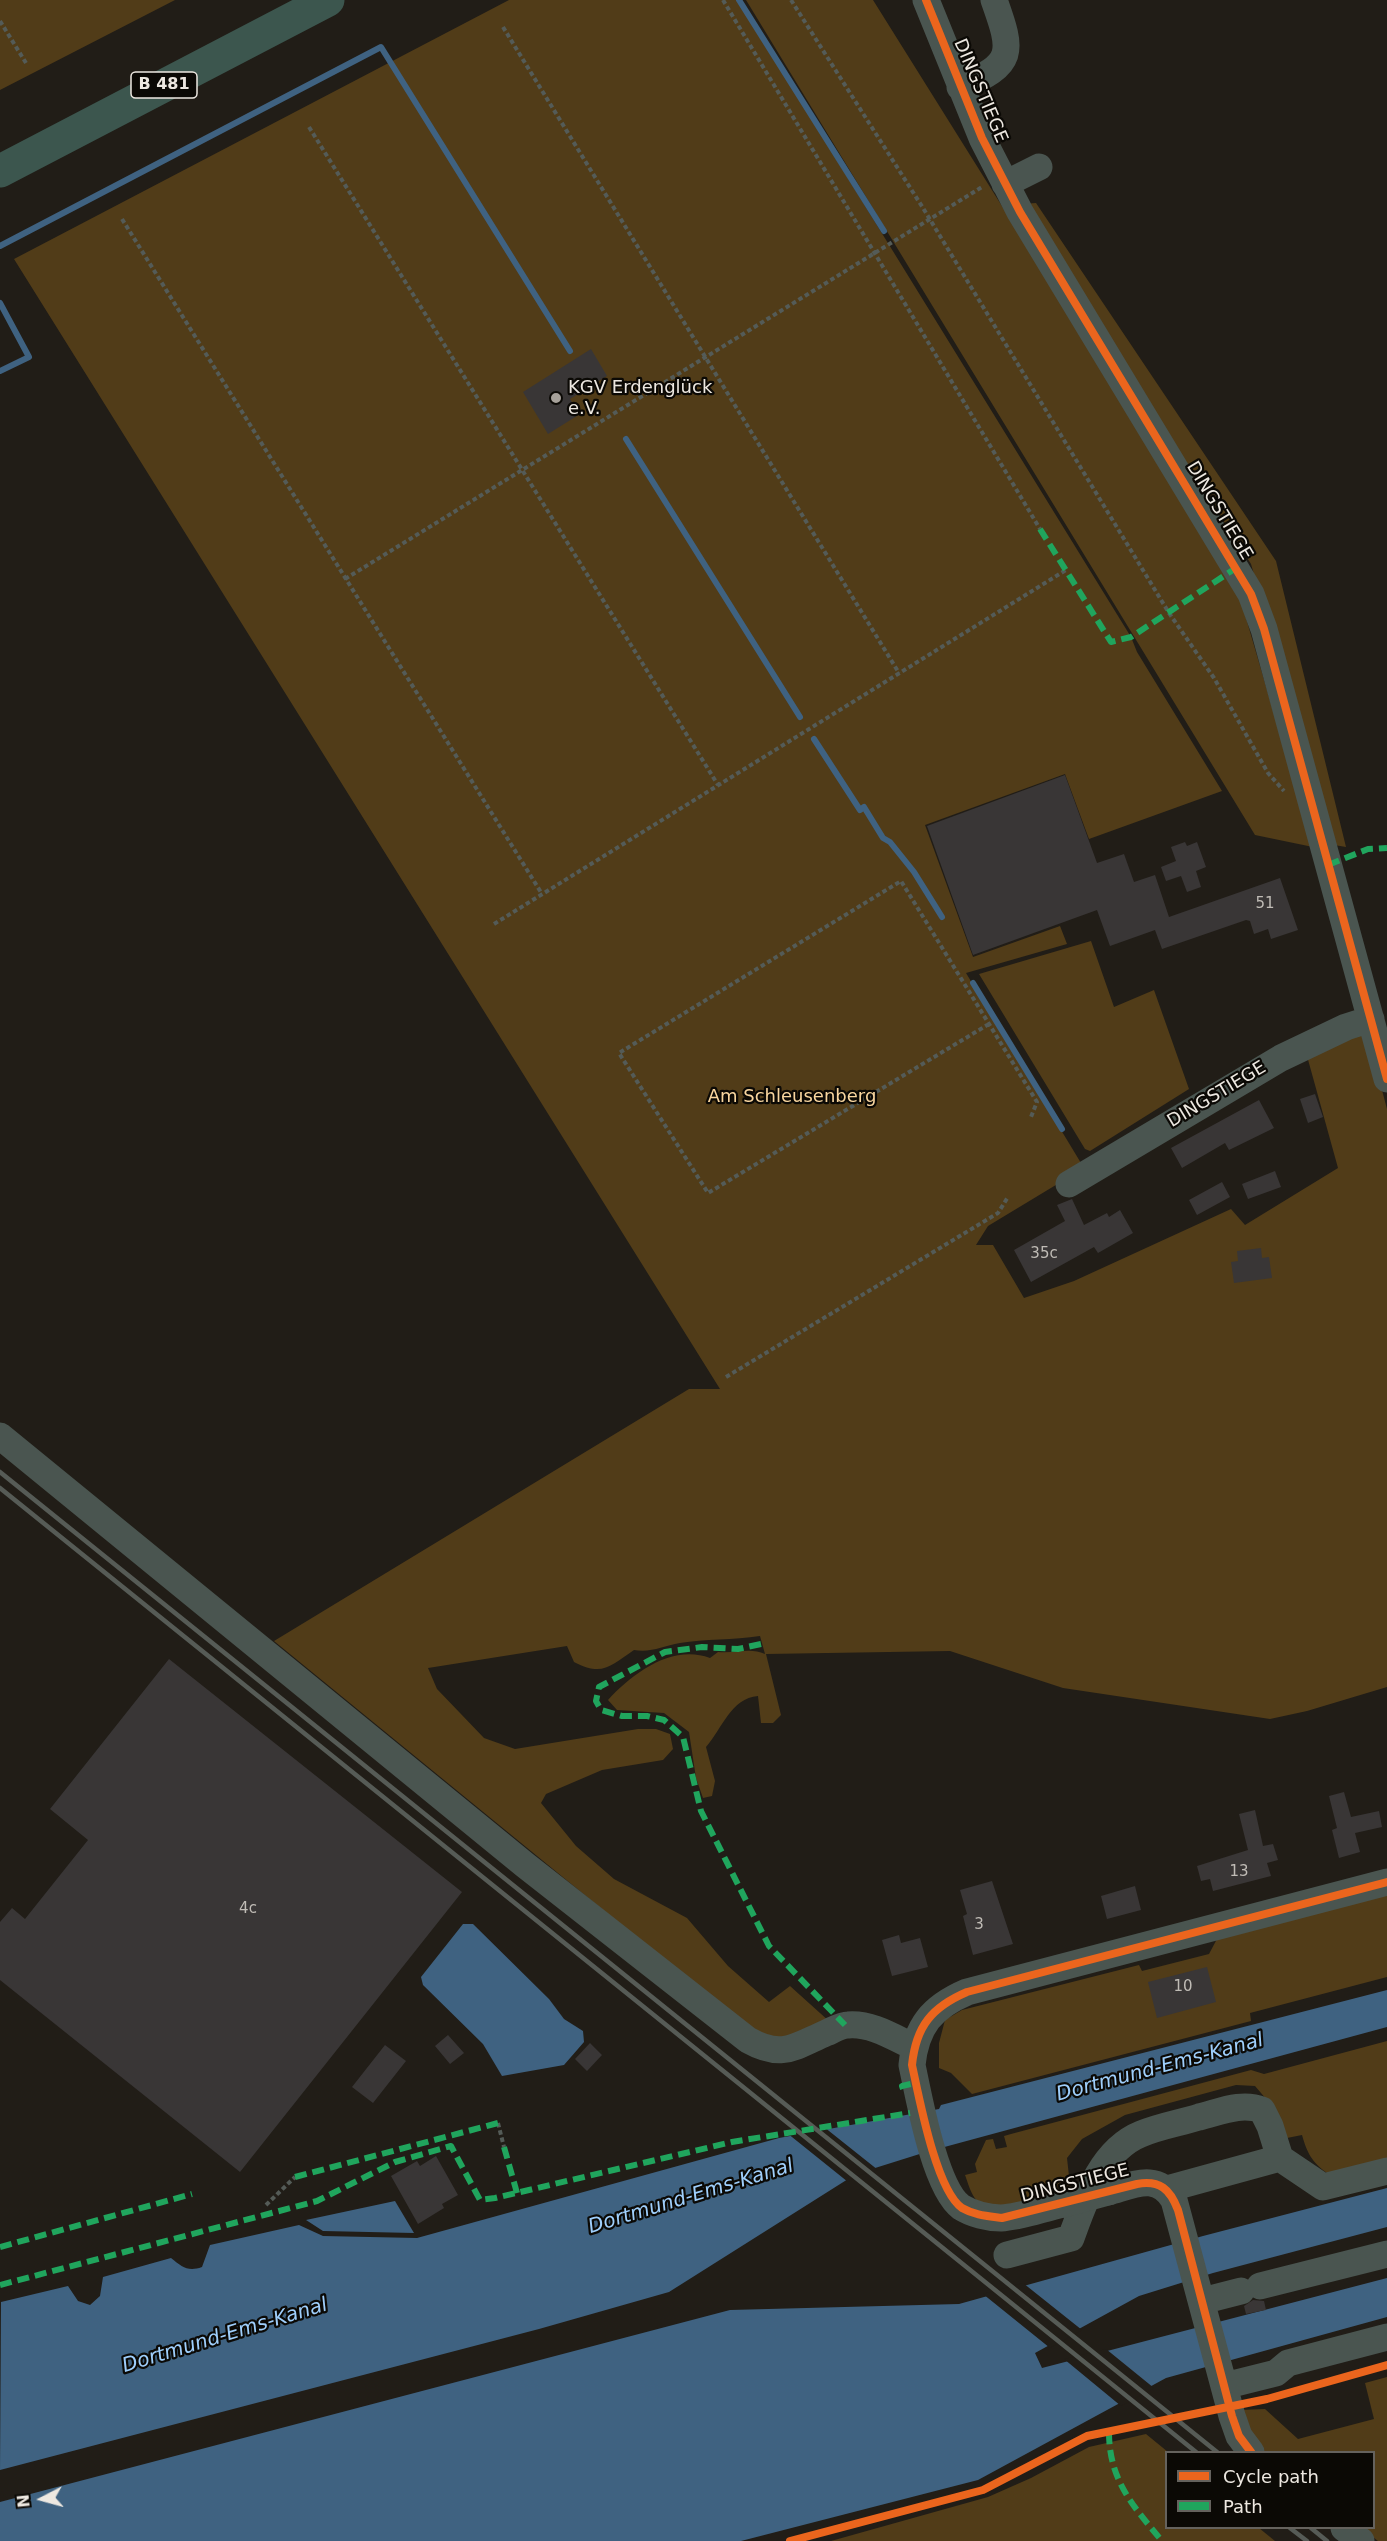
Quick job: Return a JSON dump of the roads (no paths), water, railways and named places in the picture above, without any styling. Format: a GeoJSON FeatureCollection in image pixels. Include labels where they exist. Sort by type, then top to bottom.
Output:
{"type":"FeatureCollection","features":[{"type":"Feature","properties":{"kind":"highway","name":"B 481"},"geometry":{"type":"LineString","coordinates":[[0,171],[328,0]]}},
{"type":"Feature","properties":{"kind":"street","name":"DINGSTIEGE"},"geometry":{"type":"LineString","coordinates":[[926,0],[960,87],[1002,180],[1051,265],[1251,594],[1264,628],[1387,1079]]}},
{"type":"Feature","properties":{"kind":"street"},"geometry":{"type":"LineString","coordinates":[[960,87],[988,75],[999,66],[1006,55],[1005,30],[994,0]]}},
{"type":"Feature","properties":{"kind":"street"},"geometry":{"type":"LineString","coordinates":[[1002,180],[1039,167]]}},
{"type":"Feature","properties":{"kind":"street","name":"DINGSTIEGE"},"geometry":{"type":"LineString","coordinates":[[1069,1184],[1281,1058],[1346,1027],[1371,1019]]}},
{"type":"Feature","properties":{"kind":"street"},"geometry":{"type":"LineString","coordinates":[[0,1436],[525,1865],[748,2040],[762,2048],[776,2051],[792,2048],[845,2025],[861,2025],[914,2046],[924,2024],[936,2009],[967,1992],[1387,1882]]}},
{"type":"Feature","properties":{"kind":"street","name":"DINGSTIEGE"},"geometry":{"type":"LineString","coordinates":[[914,2046],[912,2065],[915,2082],[941,2179],[955,2202],[963,2208],[981,2216],[1002,2218],[1149,2182],[1167,2189]]}},
{"type":"Feature","properties":{"kind":"street"},"geometry":{"type":"LineString","coordinates":[[1007,2255],[1071,2238],[1081,2211],[1107,2160],[1122,2144],[1142,2134],[1242,2106],[1252,2106],[1262,2110],[1270,2126],[1280,2158],[1323,2187],[1387,2171]]}},
{"type":"Feature","properties":{"kind":"street"},"geometry":{"type":"LineString","coordinates":[[1250,2451],[1239,2436],[1174,2200],[1167,2189],[1280,2158]]}},
{"type":"Feature","properties":{"kind":"street"},"geometry":{"type":"LineString","coordinates":[[1202,2302],[1387,2254]]}},
{"type":"Feature","properties":{"kind":"street"},"geometry":{"type":"LineString","coordinates":[[1225,2391],[1276,2373],[1287,2363],[1387,2337]]}},
{"type":"Feature","properties":{"kind":"street"},"geometry":{"type":"LineString","coordinates":[[1345,2529],[1361,2541]]}},
{"type":"Feature","properties":{"kind":"water"},"geometry":{"type":"Polygon","coordinates":[[[463,1924],[473,1924],[549,1999],[564,2019],[583,2031],[584,2042],[564,2065],[502,2076],[483,2044],[423,1985],[421,1977],[463,1924]]]}},
{"type":"Feature","properties":{"kind":"water","name":"Dortmund-Ems-Kanal"},"geometry":{"type":"Polygon","coordinates":[[[1387,1990],[1387,2027],[926,2152],[856,2174],[669,2292],[539,2329],[0,2470],[1,2302],[68,2286],[78,2301],[90,2305],[100,2296],[103,2277],[171,2258],[185,2268],[202,2267],[210,2245],[299,2225],[323,2236],[417,2238],[779,2138],[939,2109],[941,2105],[1387,1990]]]}},
{"type":"Feature","properties":{"kind":"water"},"geometry":{"type":"Polygon","coordinates":[[[1387,2188],[1387,2227],[1213,2273],[1139,2296],[1035,2353],[1042,2368],[1387,2278],[1387,2317],[1166,2378],[978,2480],[741,2541],[0,2541],[0,2502],[730,2310],[959,2304],[1203,2236],[1387,2188]]]}},
{"type":"Feature","properties":{"kind":"water"},"geometry":{"type":"Polygon","coordinates":[[[395,2201],[414,2233],[323,2231],[306,2220],[395,2201]]]}},
{"type":"Feature","properties":{"kind":"waterway"},"geometry":{"type":"LineString","coordinates":[[739,0],[884,231]]}},
{"type":"Feature","properties":{"kind":"waterway"},"geometry":{"type":"LineString","coordinates":[[0,246],[381,47],[570,351]]}},
{"type":"Feature","properties":{"kind":"waterway"},"geometry":{"type":"LineString","coordinates":[[0,303],[29,357],[0,371]]}},
{"type":"Feature","properties":{"kind":"waterway"},"geometry":{"type":"LineString","coordinates":[[626,439],[800,717]]}},
{"type":"Feature","properties":{"kind":"waterway"},"geometry":{"type":"LineString","coordinates":[[814,739],[860,810],[864,807],[883,838],[890,842],[914,872],[942,917]]}},
{"type":"Feature","properties":{"kind":"waterway"},"geometry":{"type":"LineString","coordinates":[[973,983],[1062,1129]]}},
{"type":"Feature","properties":{"kind":"railway"},"geometry":{"type":"LineString","coordinates":[[0,1472],[1216,2451]]}},
{"type":"Feature","properties":{"kind":"railway"},"geometry":{"type":"LineString","coordinates":[[0,1488],[1195,2451]]}},
{"type":"Feature","properties":{"kind":"railway"},"geometry":{"type":"LineString","coordinates":[[1291,2529],[1307,2541]]}},
{"type":"Feature","properties":{"kind":"railway"},"geometry":{"type":"LineString","coordinates":[[1312,2529],[1327,2541]]}},
{"type":"Feature","properties":{"kind":"place","name":"KGV Erdenglück e.V."},"geometry":{"type":"Point","coordinates":[556,398]}},
{"type":"Feature","properties":{"kind":"park label","name":"Am Schleusenberg"},"geometry":{"type":"Point","coordinates":[792,1097]}}]}
